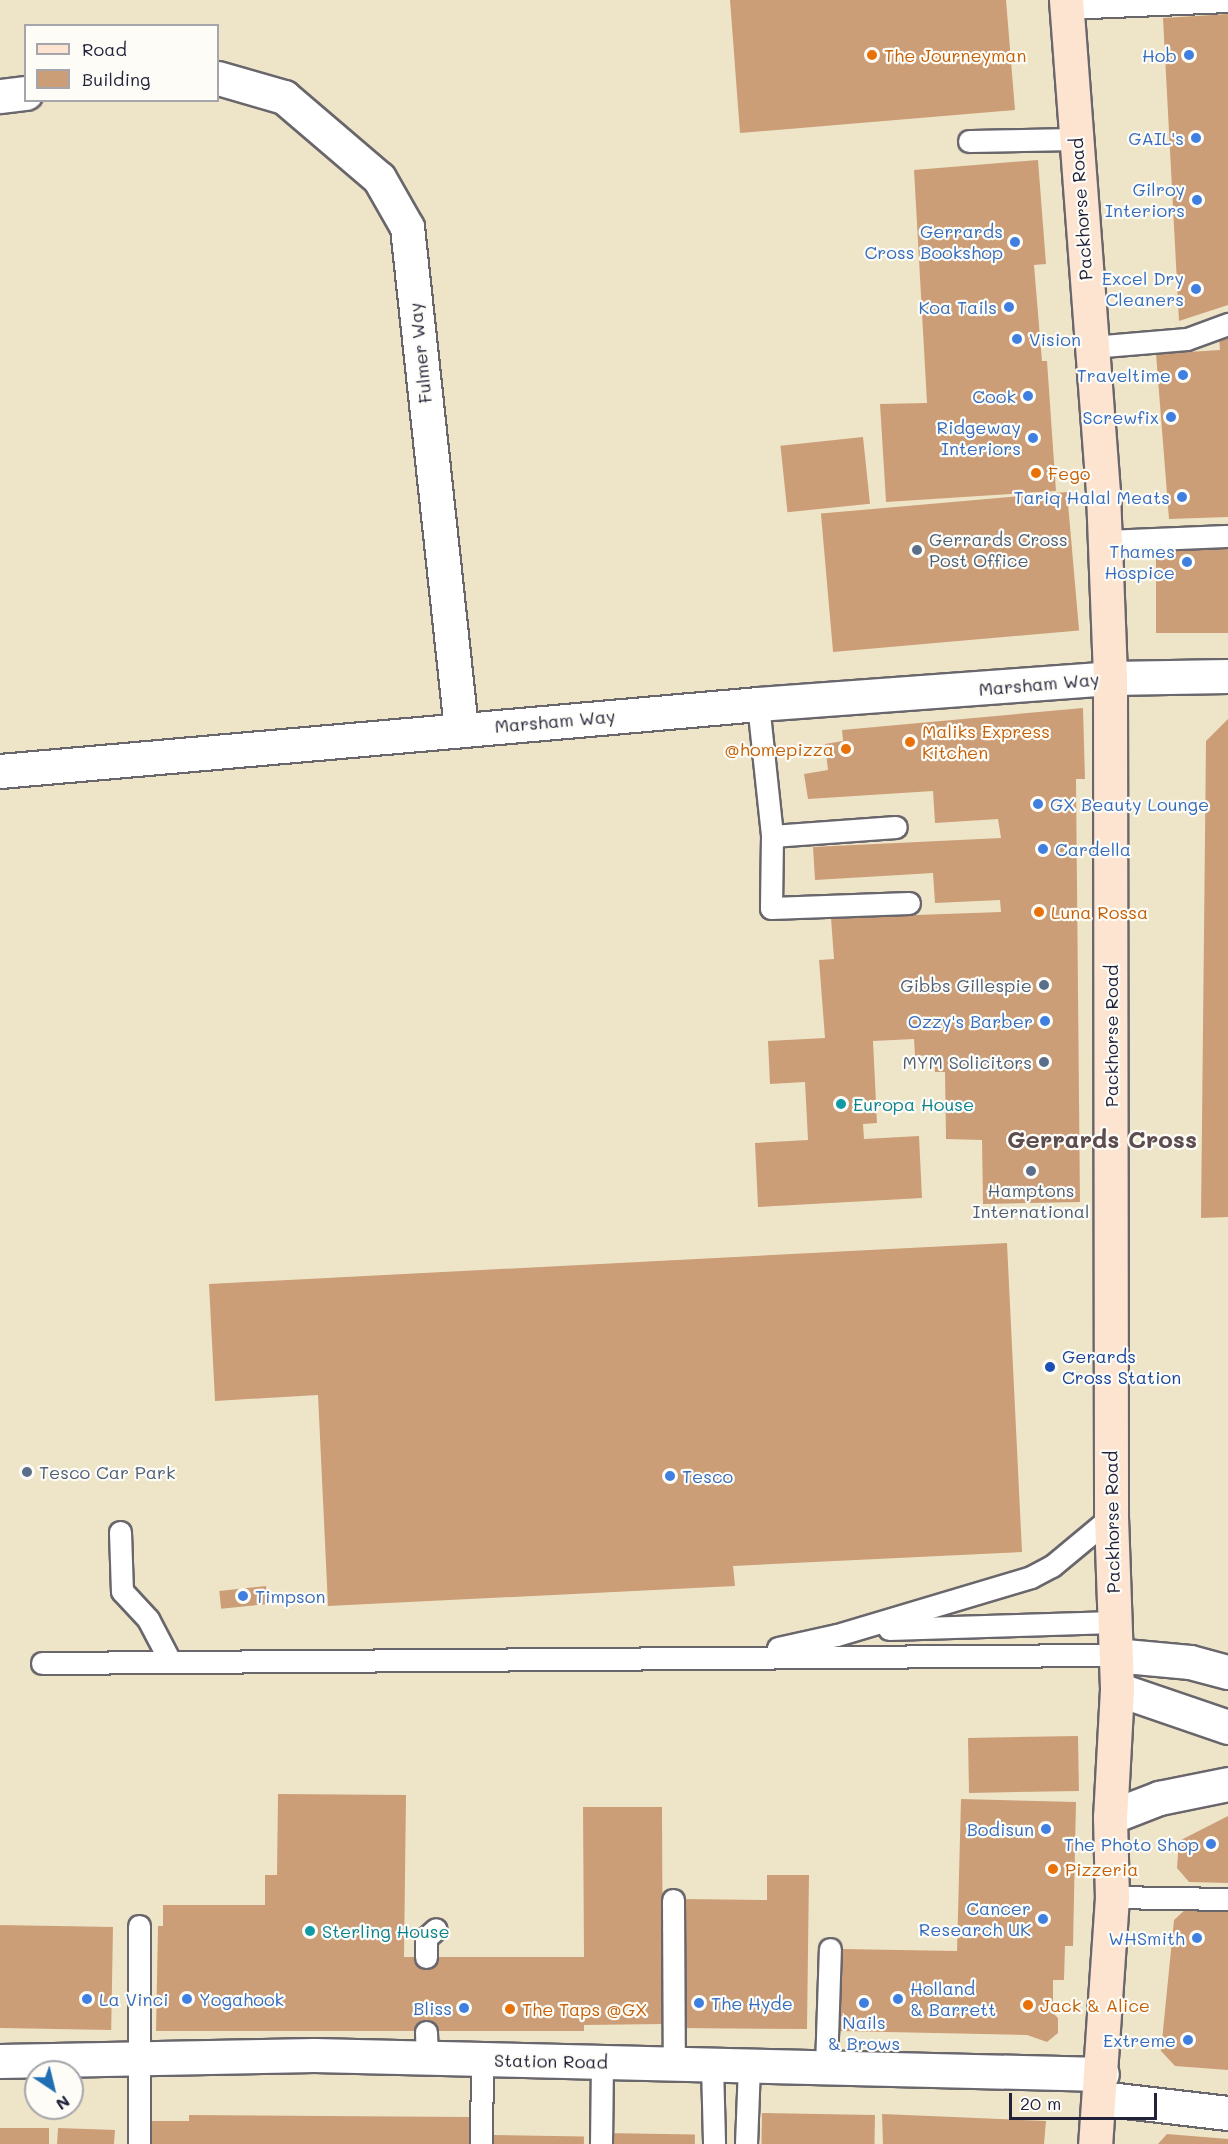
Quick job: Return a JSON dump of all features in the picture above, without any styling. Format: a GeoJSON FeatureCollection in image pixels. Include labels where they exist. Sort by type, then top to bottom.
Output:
{"type":"FeatureCollection","features":[{"type":"Feature","properties":{"kind":"main road","name":"Packhorse Road"},"geometry":{"type":"LineString","coordinates":[[1066,4],[1092,347],[1110,678],[1111,1517],[1114,1655],[1117,1689],[1110,1817],[1112,1898],[1101,2086],[1095,2144]]}},
{"type":"Feature","properties":{"kind":"street","name":"Fulmer Way"},"geometry":{"type":"LineString","coordinates":[[219,78],[284,97],[379,178],[406,227],[461,728]]}},
{"type":"Feature","properties":{"kind":"street"},"geometry":{"type":"LineString","coordinates":[[0,96],[24,93]]}},
{"type":"Feature","properties":{"kind":"street","name":"Marsham Way"},"geometry":{"type":"LineString","coordinates":[[0,771],[461,728],[758,704],[1110,678],[1228,676]]}},
{"type":"Feature","properties":{"kind":"street"},"geometry":{"type":"LineString","coordinates":[[1114,1655],[1190,1662],[1228,1672]]}},
{"type":"Feature","properties":{"kind":"street"},"geometry":{"type":"LineString","coordinates":[[1117,1689],[1228,1727]]}},
{"type":"Feature","properties":{"kind":"street"},"geometry":{"type":"LineString","coordinates":[[1110,1817],[1159,1798],[1228,1784]]}},
{"type":"Feature","properties":{"kind":"street","name":"Station Road"},"geometry":{"type":"LineString","coordinates":[[0,2061],[141,2058],[427,2045],[482,2059],[826,2067],[1101,2086],[1228,2113]]}},
{"type":"Feature","properties":{"kind":"lane"},"geometry":{"type":"LineString","coordinates":[[1066,4],[1228,1]]}},
{"type":"Feature","properties":{"kind":"lane"},"geometry":{"type":"LineString","coordinates":[[969,141],[1076,139]]}},
{"type":"Feature","properties":{"kind":"lane"},"geometry":{"type":"LineString","coordinates":[[1092,347],[1187,339],[1228,324]]}},
{"type":"Feature","properties":{"kind":"lane"},"geometry":{"type":"LineString","coordinates":[[1104,541],[1228,536]]}},
{"type":"Feature","properties":{"kind":"lane"},"geometry":{"type":"LineString","coordinates":[[758,704],[772,836],[771,908],[909,903]]}},
{"type":"Feature","properties":{"kind":"lane"},"geometry":{"type":"LineString","coordinates":[[772,836],[896,828]]}},
{"type":"Feature","properties":{"kind":"lane"},"geometry":{"type":"LineString","coordinates":[[739,1657],[837,1635],[1031,1577],[1052,1566],[1111,1517]]}},
{"type":"Feature","properties":{"kind":"lane"},"geometry":{"type":"LineString","coordinates":[[120,1532],[122,1591],[148,1619],[169,1659]]}},
{"type":"Feature","properties":{"kind":"lane"},"geometry":{"type":"LineString","coordinates":[[837,1635],[906,1627],[1114,1622]]}},
{"type":"Feature","properties":{"kind":"lane"},"geometry":{"type":"LineString","coordinates":[[42,1663],[169,1659],[1114,1655]]}},
{"type":"Feature","properties":{"kind":"lane"},"geometry":{"type":"LineString","coordinates":[[1112,1898],[1228,1899]]}},
{"type":"Feature","properties":{"kind":"lane"},"geometry":{"type":"LineString","coordinates":[[673,1900],[674,2064]]}},
{"type":"Feature","properties":{"kind":"lane"},"geometry":{"type":"LineString","coordinates":[[139,1926],[141,2058],[139,2144]]}},
{"type":"Feature","properties":{"kind":"lane"},"geometry":{"type":"LineString","coordinates":[[426,1957],[426,1938],[436,1929]]}},
{"type":"Feature","properties":{"kind":"lane"},"geometry":{"type":"LineString","coordinates":[[826,2067],[830,1949]]}},
{"type":"Feature","properties":{"kind":"lane"},"geometry":{"type":"LineString","coordinates":[[482,2059],[482,2144]]}},
{"type":"Feature","properties":{"kind":"lane"},"geometry":{"type":"LineString","coordinates":[[601,2144],[602,2062]]}},
{"type":"Feature","properties":{"kind":"lane"},"geometry":{"type":"LineString","coordinates":[[712,2065],[714,2144]]}},
{"type":"Feature","properties":{"kind":"lane"},"geometry":{"type":"LineString","coordinates":[[746,2144],[749,2066]]}},
{"type":"Feature","properties":{"kind":"building","name":"The Journeyman"},"geometry":{"type":"Polygon","coordinates":[[[730,0],[1006,0],[1015,110],[740,133],[730,0]]]}},
{"type":"Feature","properties":{"kind":"building"},"geometry":{"type":"Polygon","coordinates":[[[1228,14],[1228,305],[1179,321],[1163,18],[1228,14]]]}},
{"type":"Feature","properties":{"kind":"building"},"geometry":{"type":"Polygon","coordinates":[[[1038,160],[1046,264],[1034,265],[1042,361],[1047,361],[1056,491],[886,502],[880,404],[927,403],[914,170],[1038,160]]]}},
{"type":"Feature","properties":{"kind":"building"},"geometry":{"type":"Polygon","coordinates":[[[1228,333],[1228,517],[1169,519],[1156,354],[1220,350],[1219,336],[1228,333]]]}},
{"type":"Feature","properties":{"kind":"building"},"geometry":{"type":"Polygon","coordinates":[[[863,437],[870,504],[787,512],[780,446],[863,437]]]}},
{"type":"Feature","properties":{"kind":"building"},"geometry":{"type":"Polygon","coordinates":[[[1067,492],[1079,630],[833,652],[821,514],[1067,492]]]}},
{"type":"Feature","properties":{"kind":"building"},"geometry":{"type":"Polygon","coordinates":[[[1156,539],[1228,539],[1228,633],[1156,633],[1156,539]]]}},
{"type":"Feature","properties":{"kind":"building"},"geometry":{"type":"Polygon","coordinates":[[[1083,708],[1085,779],[1076,779],[1080,1202],[983,1204],[982,1140],[946,1139],[945,1072],[935,1072],[935,1055],[915,1056],[914,1039],[873,1041],[877,1123],[863,1124],[864,1139],[919,1136],[922,1198],[758,1207],[755,1143],[808,1140],[805,1082],[770,1084],[768,1041],[825,1038],[819,960],[834,959],[831,918],[1001,912],[1000,900],[935,903],[933,873],[815,880],[813,847],[1001,838],[998,819],[935,823],[933,791],[808,799],[804,774],[828,770],[825,744],[843,741],[842,730],[1083,708]]]}},
{"type":"Feature","properties":{"kind":"building"},"geometry":{"type":"Polygon","coordinates":[[[1228,719],[1228,1217],[1201,1218],[1206,741],[1228,719]]]}},
{"type":"Feature","properties":{"kind":"building","name":"Tesco"},"geometry":{"type":"Polygon","coordinates":[[[1007,1243],[1022,1552],[733,1566],[735,1586],[328,1606],[318,1395],[215,1401],[209,1284],[1007,1243]]]}},
{"type":"Feature","properties":{"kind":"building","name":"Timpson"},"geometry":{"type":"Polygon","coordinates":[[[266,1586],[268,1604],[221,1609],[219,1591],[266,1586]]]}},
{"type":"Feature","properties":{"kind":"building"},"geometry":{"type":"Polygon","coordinates":[[[1078,1736],[1079,1791],[969,1793],[968,1738],[1078,1736]]]}},
{"type":"Feature","properties":{"kind":"building"},"geometry":{"type":"Polygon","coordinates":[[[278,1794],[406,1795],[404,1957],[584,1957],[583,1807],[662,1807],[663,2024],[584,2025],[584,2031],[156,2031],[158,1926],[163,1926],[163,1905],[265,1905],[265,1875],[277,1875],[278,1794]]]}},
{"type":"Feature","properties":{"kind":"building"},"geometry":{"type":"Polygon","coordinates":[[[961,1799],[1076,1802],[1073,1946],[1065,1946],[1064,1980],[1053,1980],[1053,2013],[1058,2018],[1058,2033],[1047,2042],[1027,2035],[840,2031],[842,1949],[957,1951],[961,1799]]]}},
{"type":"Feature","properties":{"kind":"building"},"geometry":{"type":"Polygon","coordinates":[[[1228,1816],[1228,1883],[1189,1882],[1177,1868],[1179,1841],[1228,1816]]]}},
{"type":"Feature","properties":{"kind":"building"},"geometry":{"type":"Polygon","coordinates":[[[767,1875],[809,1875],[807,2029],[679,2028],[681,1899],[767,1900],[767,1875]]]}},
{"type":"Feature","properties":{"kind":"building"},"geometry":{"type":"Polygon","coordinates":[[[1187,1908],[1228,1910],[1228,2070],[1175,2066],[1161,2051],[1174,1920],[1187,1908]]]}},
{"type":"Feature","properties":{"kind":"building"},"geometry":{"type":"Polygon","coordinates":[[[0,1925],[113,1927],[111,2030],[0,2028],[0,1925]]]}},
{"type":"Feature","properties":{"kind":"building"},"geometry":{"type":"Polygon","coordinates":[[[762,2113],[875,2115],[874,2144],[761,2144],[762,2113]]]}},
{"type":"Feature","properties":{"kind":"building"},"geometry":{"type":"Polygon","coordinates":[[[882,2114],[1046,2121],[1044,2144],[883,2144],[882,2114]]]}},
{"type":"Feature","properties":{"kind":"building"},"geometry":{"type":"Polygon","coordinates":[[[189,2115],[469,2117],[469,2144],[151,2144],[152,2121],[189,2121],[189,2115]]]}},
{"type":"Feature","properties":{"kind":"building"},"geometry":{"type":"Polygon","coordinates":[[[0,2128],[49,2128],[49,2144],[0,2144],[0,2128]]]}},
{"type":"Feature","properties":{"kind":"building"},"geometry":{"type":"Polygon","coordinates":[[[58,2128],[115,2130],[114,2144],[57,2144],[58,2128]]]}},
{"type":"Feature","properties":{"kind":"building"},"geometry":{"type":"Polygon","coordinates":[[[602,2133],[695,2135],[695,2144],[602,2144],[602,2133]]]}},
{"type":"Feature","properties":{"kind":"building"},"geometry":{"type":"Polygon","coordinates":[[[1167,2134],[1228,2139],[1228,2144],[1158,2144],[1167,2134]]]}},
{"type":"Feature","properties":{"kind":"building"},"geometry":{"type":"Polygon","coordinates":[[[494,2135],[584,2137],[584,2144],[494,2144],[494,2135]]]}},
{"type":"Feature","properties":{"kind":"place","name":"The Journeyman"},"geometry":{"type":"Point","coordinates":[872,55]}},
{"type":"Feature","properties":{"kind":"place","name":"Hob"},"geometry":{"type":"Point","coordinates":[1189,55]}},
{"type":"Feature","properties":{"kind":"place","name":"GAIL's"},"geometry":{"type":"Point","coordinates":[1196,138]}},
{"type":"Feature","properties":{"kind":"place","name":"Gilroy Interiors"},"geometry":{"type":"Point","coordinates":[1197,200]}},
{"type":"Feature","properties":{"kind":"place","name":"Gerrards Cross Bookshop"},"geometry":{"type":"Point","coordinates":[1015,242]}},
{"type":"Feature","properties":{"kind":"place","name":"Excel Dry Cleaners"},"geometry":{"type":"Point","coordinates":[1196,289]}},
{"type":"Feature","properties":{"kind":"place","name":"Koa Tails"},"geometry":{"type":"Point","coordinates":[1009,307]}},
{"type":"Feature","properties":{"kind":"place","name":"Vision"},"geometry":{"type":"Point","coordinates":[1017,339]}},
{"type":"Feature","properties":{"kind":"place","name":"Traveltime"},"geometry":{"type":"Point","coordinates":[1183,375]}},
{"type":"Feature","properties":{"kind":"place","name":"Cook"},"geometry":{"type":"Point","coordinates":[1028,396]}},
{"type":"Feature","properties":{"kind":"place","name":"Screwfix"},"geometry":{"type":"Point","coordinates":[1171,417]}},
{"type":"Feature","properties":{"kind":"place","name":"Ridgeway Interiors"},"geometry":{"type":"Point","coordinates":[1033,438]}},
{"type":"Feature","properties":{"kind":"place","name":"Fego"},"geometry":{"type":"Point","coordinates":[1036,473]}},
{"type":"Feature","properties":{"kind":"place","name":"Tariq Halal Meats"},"geometry":{"type":"Point","coordinates":[1182,497]}},
{"type":"Feature","properties":{"kind":"place","name":"Gerrards Cross Post Office"},"geometry":{"type":"Point","coordinates":[917,550]}},
{"type":"Feature","properties":{"kind":"place","name":"Thames Hospice"},"geometry":{"type":"Point","coordinates":[1187,562]}},
{"type":"Feature","properties":{"kind":"place","name":"Maliks Express Kitchen"},"geometry":{"type":"Point","coordinates":[910,742]}},
{"type":"Feature","properties":{"kind":"place","name":"@homepizza"},"geometry":{"type":"Point","coordinates":[846,749]}},
{"type":"Feature","properties":{"kind":"place","name":"GX Beauty Lounge"},"geometry":{"type":"Point","coordinates":[1038,804]}},
{"type":"Feature","properties":{"kind":"place","name":"Cardella"},"geometry":{"type":"Point","coordinates":[1043,849]}},
{"type":"Feature","properties":{"kind":"place","name":"Luna Rossa"},"geometry":{"type":"Point","coordinates":[1039,912]}},
{"type":"Feature","properties":{"kind":"place","name":"Gibbs Gillespie"},"geometry":{"type":"Point","coordinates":[1044,985]}},
{"type":"Feature","properties":{"kind":"place","name":"Ozzy's Barber"},"geometry":{"type":"Point","coordinates":[1045,1021]}},
{"type":"Feature","properties":{"kind":"place","name":"MYM Solicitors"},"geometry":{"type":"Point","coordinates":[1044,1062]}},
{"type":"Feature","properties":{"kind":"place","name":"Europa House"},"geometry":{"type":"Point","coordinates":[841,1104]}},
{"type":"Feature","properties":{"kind":"place","name":"Hamptons International"},"geometry":{"type":"Point","coordinates":[1031,1171]}},
{"type":"Feature","properties":{"kind":"place","name":"Gerards Cross Station"},"geometry":{"type":"Point","coordinates":[1050,1367]}},
{"type":"Feature","properties":{"kind":"place","name":"Tesco Car Park"},"geometry":{"type":"Point","coordinates":[27,1472]}},
{"type":"Feature","properties":{"kind":"place","name":"Tesco"},"geometry":{"type":"Point","coordinates":[670,1476]}},
{"type":"Feature","properties":{"kind":"place","name":"Timpson"},"geometry":{"type":"Point","coordinates":[243,1596]}},
{"type":"Feature","properties":{"kind":"place","name":"Bodisun"},"geometry":{"type":"Point","coordinates":[1046,1829]}},
{"type":"Feature","properties":{"kind":"place","name":"The Photo Shop"},"geometry":{"type":"Point","coordinates":[1211,1844]}},
{"type":"Feature","properties":{"kind":"place","name":"Pizzeria"},"geometry":{"type":"Point","coordinates":[1053,1869]}},
{"type":"Feature","properties":{"kind":"place","name":"Cancer Research UK"},"geometry":{"type":"Point","coordinates":[1043,1919]}},
{"type":"Feature","properties":{"kind":"place","name":"Sterling House"},"geometry":{"type":"Point","coordinates":[310,1931]}},
{"type":"Feature","properties":{"kind":"place","name":"WHSmith"},"geometry":{"type":"Point","coordinates":[1197,1938]}},
{"type":"Feature","properties":{"kind":"place","name":"La Vinci"},"geometry":{"type":"Point","coordinates":[87,1999]}},
{"type":"Feature","properties":{"kind":"place","name":"Yogahook"},"geometry":{"type":"Point","coordinates":[187,1999]}},
{"type":"Feature","properties":{"kind":"place","name":"Holland & Barrett"},"geometry":{"type":"Point","coordinates":[898,1999]}},
{"type":"Feature","properties":{"kind":"place","name":"The Hyde"},"geometry":{"type":"Point","coordinates":[699,2003]}},
{"type":"Feature","properties":{"kind":"place","name":"Nails & Brows"},"geometry":{"type":"Point","coordinates":[864,2003]}},
{"type":"Feature","properties":{"kind":"place","name":"Jack & Alice"},"geometry":{"type":"Point","coordinates":[1028,2005]}},
{"type":"Feature","properties":{"kind":"place","name":"Bliss"},"geometry":{"type":"Point","coordinates":[464,2008]}},
{"type":"Feature","properties":{"kind":"place","name":"The Taps @GX"},"geometry":{"type":"Point","coordinates":[510,2009]}},
{"type":"Feature","properties":{"kind":"place","name":"Extreme"},"geometry":{"type":"Point","coordinates":[1188,2040]}},
{"type":"Feature","properties":{"kind":"district","name":"Gerrards Cross"},"geometry":{"type":"Point","coordinates":[1102,1139]}}]}
